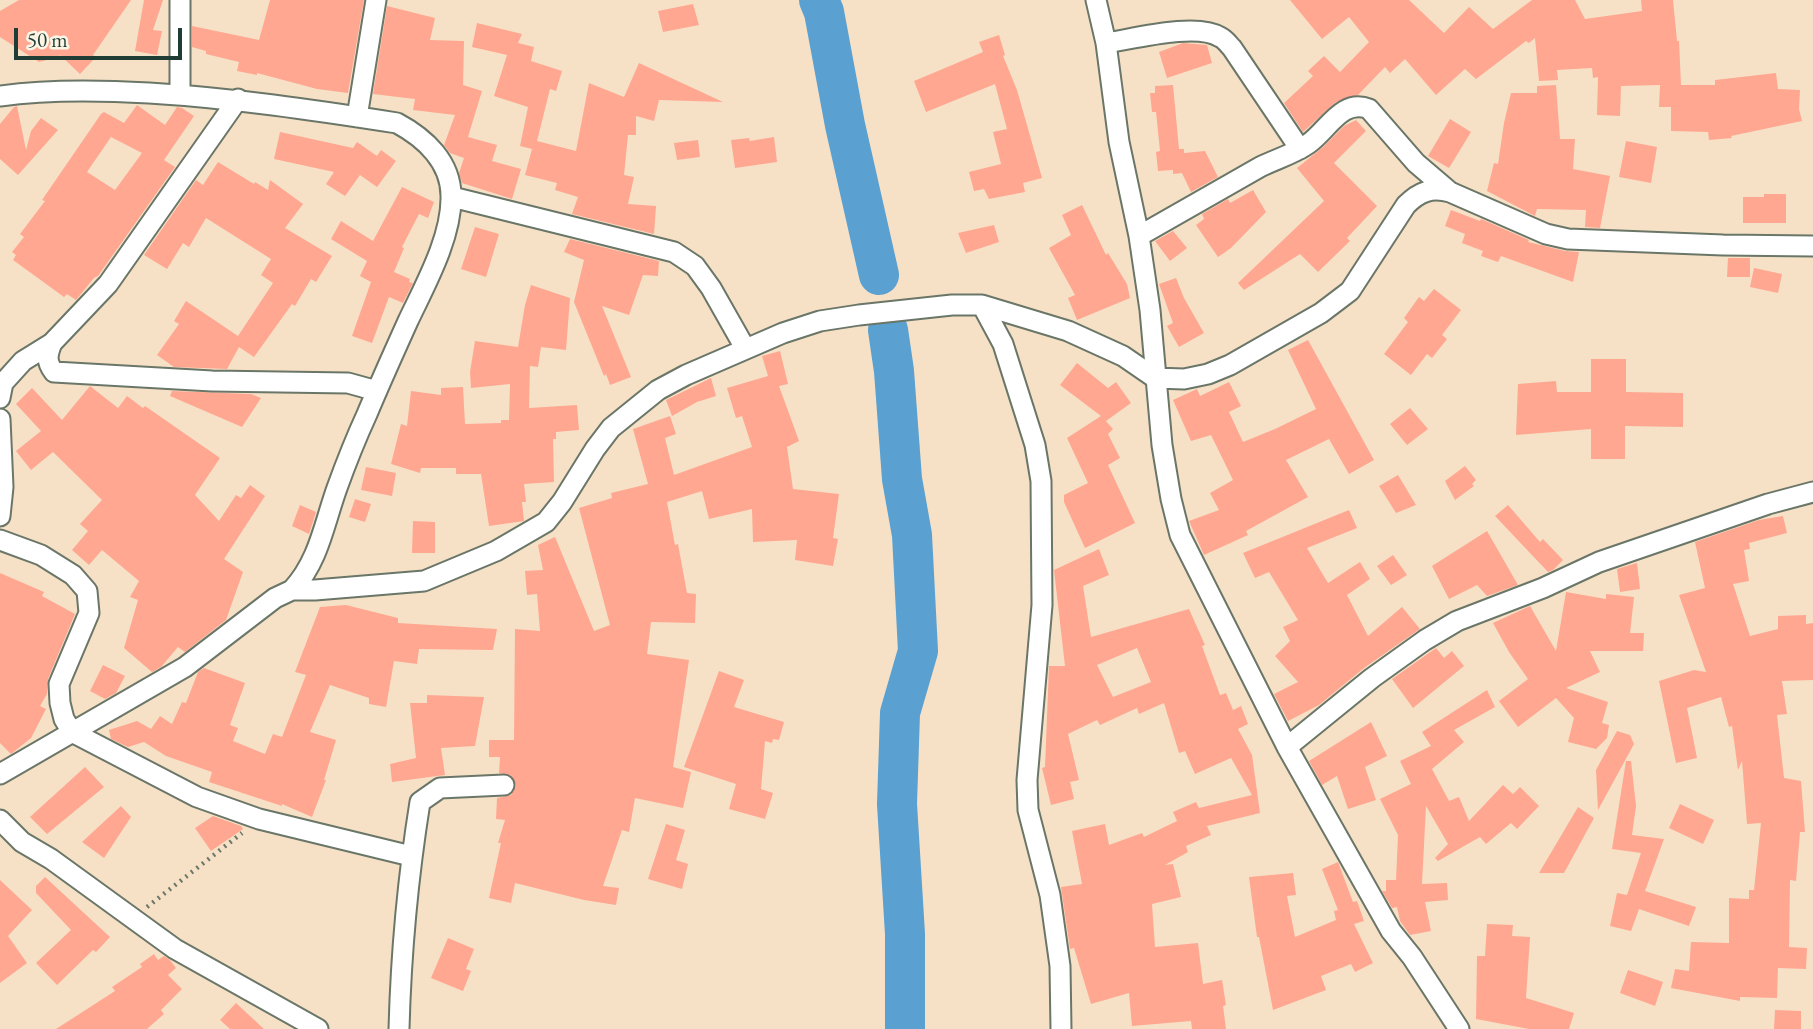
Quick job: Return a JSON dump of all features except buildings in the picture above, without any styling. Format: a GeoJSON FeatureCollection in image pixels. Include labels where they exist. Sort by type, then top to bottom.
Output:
{"type":"FeatureCollection","features":[{"type":"Feature","properties":{"kind":"street"},"geometry":{"type":"LineString","coordinates":[[180,0],[180,95]]}},
{"type":"Feature","properties":{"kind":"street"},"geometry":{"type":"LineString","coordinates":[[357,117],[376,0]]}},
{"type":"Feature","properties":{"kind":"street"},"geometry":{"type":"LineString","coordinates":[[1097,0],[1106,43],[1119,142],[1139,236],[1150,310],[1155,378],[1167,472],[1180,535],[1287,747],[1391,931],[1412,957],[1460,1029]]}},
{"type":"Feature","properties":{"kind":"street"},"geometry":{"type":"LineString","coordinates":[[1106,43],[1191,31],[1207,32],[1220,37],[1232,48],[1300,149]]}},
{"type":"Feature","properties":{"kind":"street"},"geometry":{"type":"LineString","coordinates":[[0,96],[93,90],[180,95],[237,99],[397,123],[413,131],[434,151],[448,172],[452,197],[447,226],[429,279],[377,391],[337,488],[313,562],[305,576],[292,590],[275,598],[185,667],[0,774]]}},
{"type":"Feature","properties":{"kind":"street"},"geometry":{"type":"LineString","coordinates":[[0,398],[3,383],[23,361],[52,343],[108,284],[237,99]]}},
{"type":"Feature","properties":{"kind":"street"},"geometry":{"type":"LineString","coordinates":[[1139,236],[1264,166],[1300,149],[1312,142],[1345,110],[1362,106],[1369,109],[1416,163],[1450,192]]}},
{"type":"Feature","properties":{"kind":"street"},"geometry":{"type":"LineString","coordinates":[[292,590],[424,581],[496,551],[546,522],[611,428],[658,390],[745,348],[783,332],[820,321],[920,307],[982,305],[1068,331],[1123,356],[1155,378],[1184,379],[1219,370],[1321,313],[1350,291],[1406,205],[1415,195],[1426,191],[1440,189],[1450,192],[1532,228],[1569,239],[1813,246]]}},
{"type":"Feature","properties":{"kind":"street"},"geometry":{"type":"LineString","coordinates":[[452,197],[674,252],[695,266],[711,288],[745,348]]}},
{"type":"Feature","properties":{"kind":"street"},"geometry":{"type":"LineString","coordinates":[[982,305],[1003,344],[1035,445],[1041,481],[1042,605],[1027,780],[1028,810],[1050,895],[1060,966],[1061,1029]]}},
{"type":"Feature","properties":{"kind":"street"},"geometry":{"type":"LineString","coordinates":[[52,343],[47,354],[48,365],[54,372],[212,381],[348,383],[377,391]]}},
{"type":"Feature","properties":{"kind":"street"},"geometry":{"type":"LineString","coordinates":[[0,419],[0,516]]}},
{"type":"Feature","properties":{"kind":"street"},"geometry":{"type":"LineString","coordinates":[[1287,747],[1372,678],[1457,621],[1543,588],[1599,562],[1768,504],[1813,492]]}},
{"type":"Feature","properties":{"kind":"street"},"geometry":{"type":"LineString","coordinates":[[0,540],[41,555],[73,575],[86,591],[89,612],[59,684],[64,719],[72,732],[197,797],[259,819],[411,856]]}},
{"type":"Feature","properties":{"kind":"street"},"geometry":{"type":"LineString","coordinates":[[399,1029],[400,984],[411,856],[420,802],[440,788],[504,785]]}},
{"type":"Feature","properties":{"kind":"street"},"geometry":{"type":"LineString","coordinates":[[0,820],[22,842],[51,859],[174,948],[318,1029]]}},
{"type":"Feature","properties":{"kind":"path"},"geometry":{"type":"LineString","coordinates":[[134,918],[259,819]]}},
{"type":"Feature","properties":{"kind":"waterway"},"geometry":{"type":"LineString","coordinates":[[819,0],[824,12],[845,125],[879,275]]}},
{"type":"Feature","properties":{"kind":"waterway"},"geometry":{"type":"LineString","coordinates":[[888,330],[894,371],[902,479],[912,535],[918,651],[900,713],[897,804],[905,934],[905,1029]]}}]}
